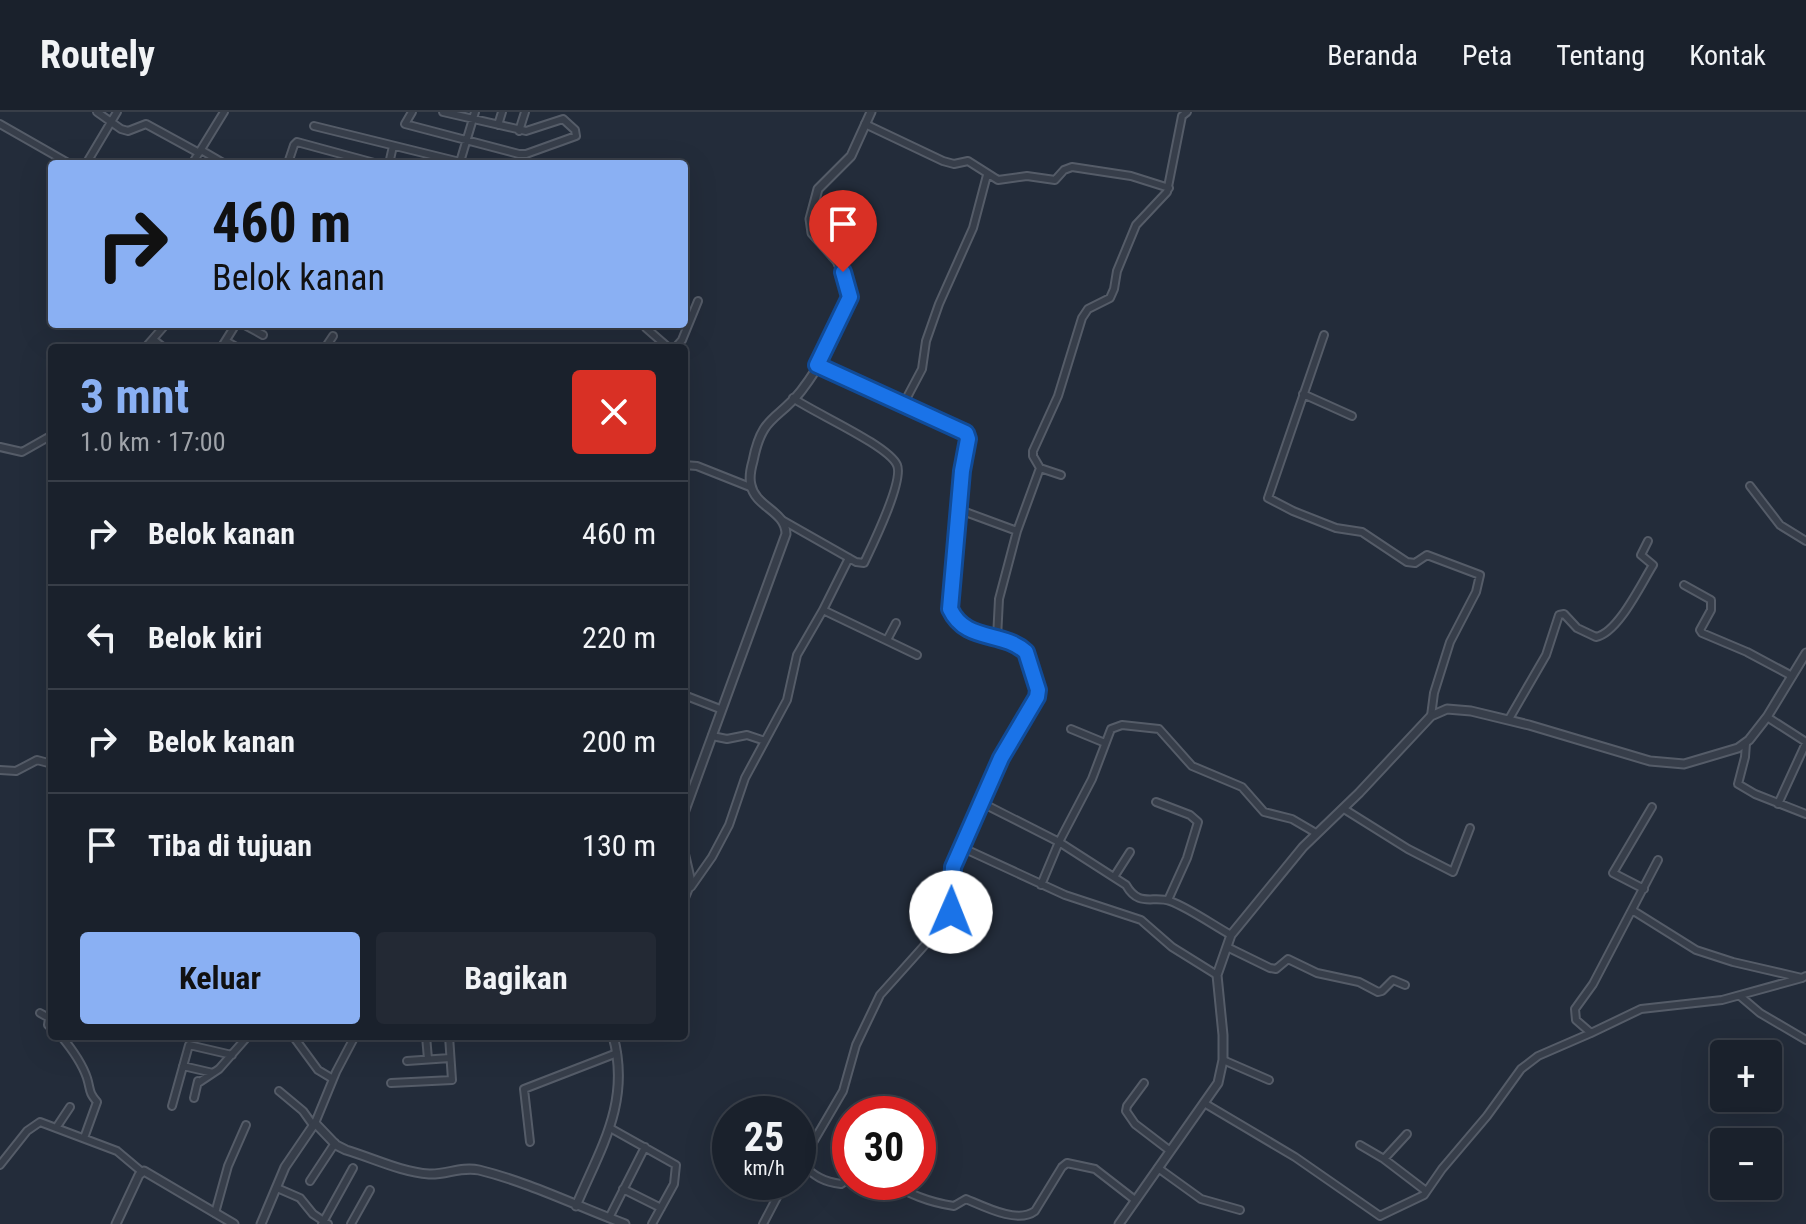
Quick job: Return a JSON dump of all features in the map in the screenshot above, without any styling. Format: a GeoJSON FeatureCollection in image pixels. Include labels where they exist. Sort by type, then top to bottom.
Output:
{"type":"FeatureCollection","features":[{"type":"Feature","properties":{"kind":"street"},"geometry":{"type":"LineString","coordinates":[[97,112],[128,131],[146,124],[217,160]]}},
{"type":"Feature","properties":{"kind":"street"},"geometry":{"type":"LineString","coordinates":[[88,160],[117,112]]}},
{"type":"Feature","properties":{"kind":"street"},"geometry":{"type":"LineString","coordinates":[[195,160],[224,112]]}},
{"type":"Feature","properties":{"kind":"street"},"geometry":{"type":"LineString","coordinates":[[412,112],[405,124],[526,154],[576,136],[575,130],[563,119],[519,131],[474,115],[443,112]]}},
{"type":"Feature","properties":{"kind":"street"},"geometry":{"type":"LineString","coordinates":[[498,125],[502,112]]}},
{"type":"Feature","properties":{"kind":"street"},"geometry":{"type":"LineString","coordinates":[[519,131],[525,112]]}},
{"type":"Feature","properties":{"kind":"street"},"geometry":{"type":"LineString","coordinates":[[750,487],[755,451],[763,429],[793,398],[817,365],[851,294],[837,261],[812,233],[810,219],[819,187],[850,158],[871,112]]}},
{"type":"Feature","properties":{"kind":"street"},"geometry":{"type":"LineString","coordinates":[[1061,475],[1040,468],[1032,453],[1058,396],[1084,314],[1110,298],[1117,271],[1136,225],[1162,200],[1169,188],[1170,166],[1183,113]]}},
{"type":"Feature","properties":{"kind":"street"},"geometry":{"type":"LineString","coordinates":[[461,160],[474,115]]}},
{"type":"Feature","properties":{"kind":"street"},"geometry":{"type":"LineString","coordinates":[[0,124],[63,160]]}},
{"type":"Feature","properties":{"kind":"street"},"geometry":{"type":"LineString","coordinates":[[865,124],[943,161],[955,164],[964,160],[972,163],[987,175],[1002,181],[1027,176],[1054,181],[1059,179],[1065,168],[1072,167],[1131,176],[1169,188]]}},
{"type":"Feature","properties":{"kind":"street"},"geometry":{"type":"LineString","coordinates":[[314,126],[452,160]]}},
{"type":"Feature","properties":{"kind":"street"},"geometry":{"type":"LineString","coordinates":[[289,160],[297,142],[363,160]]}},
{"type":"Feature","properties":{"kind":"street"},"geometry":{"type":"LineString","coordinates":[[390,160],[393,146]]}},
{"type":"Feature","properties":{"kind":"street"},"geometry":{"type":"LineString","coordinates":[[904,403],[922,369],[926,341],[973,228],[987,175]]}},
{"type":"Feature","properties":{"kind":"street"},"geometry":{"type":"LineString","coordinates":[[688,325],[698,301]]}},
{"type":"Feature","properties":{"kind":"street"},"geometry":{"type":"LineString","coordinates":[[150,344],[163,328]]}},
{"type":"Feature","properties":{"kind":"street"},"geometry":{"type":"LineString","coordinates":[[250,328],[263,335]]}},
{"type":"Feature","properties":{"kind":"street"},"geometry":{"type":"LineString","coordinates":[[646,328],[664,344]]}},
{"type":"Feature","properties":{"kind":"street"},"geometry":{"type":"LineString","coordinates":[[1324,335],[1269,500],[1336,528],[1362,532],[1407,562],[1415,563],[1427,555],[1481,577],[1450,642],[1434,693],[1431,716]]}},
{"type":"Feature","properties":{"kind":"street"},"geometry":{"type":"LineString","coordinates":[[328,344],[333,336]]}},
{"type":"Feature","properties":{"kind":"street"},"geometry":{"type":"LineString","coordinates":[[154,340],[159,344]]}},
{"type":"Feature","properties":{"kind":"street"},"geometry":{"type":"LineString","coordinates":[[816,1138],[843,1091],[856,1045],[878,999],[948,921],[952,905],[952,872],[1001,758],[1038,692],[1026,652],[1021,647],[960,625],[950,609],[968,439],[966,433],[817,365]]}},
{"type":"Feature","properties":{"kind":"street"},"geometry":{"type":"LineString","coordinates":[[1303,394],[1352,416]]}},
{"type":"Feature","properties":{"kind":"street"},"geometry":{"type":"LineString","coordinates":[[688,465],[750,487],[761,502],[782,520],[849,558],[864,563],[887,512],[897,466],[878,447],[812,412],[793,398]]}},
{"type":"Feature","properties":{"kind":"street"},"geometry":{"type":"LineString","coordinates":[[0,447],[19,453],[48,437]]}},
{"type":"Feature","properties":{"kind":"street"},"geometry":{"type":"LineString","coordinates":[[997,638],[999,602],[1017,531],[1040,468]]}},
{"type":"Feature","properties":{"kind":"street"},"geometry":{"type":"LineString","coordinates":[[1750,486],[1780,525],[1806,541]]}},
{"type":"Feature","properties":{"kind":"street"},"geometry":{"type":"LineString","coordinates":[[960,510],[1017,531]]}},
{"type":"Feature","properties":{"kind":"street"},"geometry":{"type":"LineString","coordinates":[[688,802],[720,709],[778,560],[786,534],[782,520]]}},
{"type":"Feature","properties":{"kind":"street"},"geometry":{"type":"LineString","coordinates":[[1509,719],[1546,655],[1559,615],[1564,614],[1577,628],[1596,637],[1607,634],[1616,623],[1653,565],[1641,555],[1648,541]]}},
{"type":"Feature","properties":{"kind":"street"},"geometry":{"type":"LineString","coordinates":[[688,892],[724,834],[740,791],[787,700],[797,655],[849,558]]}},
{"type":"Feature","properties":{"kind":"street"},"geometry":{"type":"LineString","coordinates":[[1684,585],[1711,600],[1711,610],[1700,630],[1702,633],[1792,676]]}},
{"type":"Feature","properties":{"kind":"street"},"geometry":{"type":"LineString","coordinates":[[823,610],[917,655]]}},
{"type":"Feature","properties":{"kind":"street"},"geometry":{"type":"LineString","coordinates":[[887,640],[896,623]]}},
{"type":"Feature","properties":{"kind":"street"},"geometry":{"type":"LineString","coordinates":[[1119,1224],[1218,1083],[1223,1060],[1223,1024],[1217,975],[1231,935],[1284,868],[1431,716],[1453,708],[1509,719],[1668,764],[1706,759],[1746,743],[1767,717],[1806,653]]}},
{"type":"Feature","properties":{"kind":"street"},"geometry":{"type":"LineString","coordinates":[[688,697],[720,709]]}},
{"type":"Feature","properties":{"kind":"street"},"geometry":{"type":"LineString","coordinates":[[1767,717],[1806,743],[1778,804]]}},
{"type":"Feature","properties":{"kind":"street"},"geometry":{"type":"LineString","coordinates":[[1041,885],[1059,842],[1092,779],[1110,731],[1118,725],[1159,729],[1192,766],[1242,787],[1264,812],[1291,818],[1316,833]]}},
{"type":"Feature","properties":{"kind":"street"},"geometry":{"type":"LineString","coordinates":[[1071,729],[1105,743]]}},
{"type":"Feature","properties":{"kind":"street"},"geometry":{"type":"LineString","coordinates":[[712,736],[727,739],[747,735],[765,741]]}},
{"type":"Feature","properties":{"kind":"street"},"geometry":{"type":"LineString","coordinates":[[1746,743],[1738,783],[1778,804],[1806,814]]}},
{"type":"Feature","properties":{"kind":"street"},"geometry":{"type":"LineString","coordinates":[[0,770],[16,771],[39,760],[48,763]]}},
{"type":"Feature","properties":{"kind":"street"},"geometry":{"type":"LineString","coordinates":[[1156,802],[1190,815],[1198,822],[1187,858],[1168,900]]}},
{"type":"Feature","properties":{"kind":"street"},"geometry":{"type":"LineString","coordinates":[[982,803],[1059,842],[1126,885],[1131,893],[1143,899],[1168,900],[1231,935]]}},
{"type":"Feature","properties":{"kind":"street"},"geometry":{"type":"LineString","coordinates":[[1644,889],[1613,873],[1652,807]]}},
{"type":"Feature","properties":{"kind":"street"},"geometry":{"type":"LineString","coordinates":[[1344,809],[1453,872],[1470,828]]}},
{"type":"Feature","properties":{"kind":"street"},"geometry":{"type":"LineString","coordinates":[[963,848],[1041,885],[1143,921],[1184,956],[1217,975]]}},
{"type":"Feature","properties":{"kind":"street"},"geometry":{"type":"LineString","coordinates":[[1114,877],[1130,852]]}},
{"type":"Feature","properties":{"kind":"street"},"geometry":{"type":"LineString","coordinates":[[1591,1033],[1576,1020],[1574,1012],[1593,984],[1658,860]]}},
{"type":"Feature","properties":{"kind":"street"},"geometry":{"type":"LineString","coordinates":[[688,872],[691,887]]}},
{"type":"Feature","properties":{"kind":"street"},"geometry":{"type":"LineString","coordinates":[[1134,917],[1143,899]]}},
{"type":"Feature","properties":{"kind":"street"},"geometry":{"type":"LineString","coordinates":[[1632,910],[1696,950],[1733,962],[1804,977]]}},
{"type":"Feature","properties":{"kind":"street"},"geometry":{"type":"LineString","coordinates":[[1227,947],[1270,968],[1276,969],[1288,959],[1293,960],[1317,973],[1359,982],[1378,992],[1393,980],[1405,985]]}},
{"type":"Feature","properties":{"kind":"street"},"geometry":{"type":"LineString","coordinates":[[1204,1103],[1295,1157],[1379,1220],[1426,1191],[1521,1069],[1538,1056],[1641,1009],[1698,1004],[1740,996],[1804,977]]}},
{"type":"Feature","properties":{"kind":"street"},"geometry":{"type":"LineString","coordinates":[[1740,996],[1760,1013],[1806,1040]]}},
{"type":"Feature","properties":{"kind":"street"},"geometry":{"type":"LineString","coordinates":[[40,1013],[48,1017]]}},
{"type":"Feature","properties":{"kind":"street"},"geometry":{"type":"LineString","coordinates":[[64,1040],[87,1079],[89,1093],[97,1102],[84,1138]]}},
{"type":"Feature","properties":{"kind":"street"},"geometry":{"type":"LineString","coordinates":[[198,1083],[213,1073],[245,1040]]}},
{"type":"Feature","properties":{"kind":"street"},"geometry":{"type":"LineString","coordinates":[[296,1040],[318,1070],[333,1079]]}},
{"type":"Feature","properties":{"kind":"street"},"geometry":{"type":"LineString","coordinates":[[261,1224],[290,1158],[314,1124],[353,1040]]}},
{"type":"Feature","properties":{"kind":"street"},"geometry":{"type":"LineString","coordinates":[[426,1040],[428,1059]]}},
{"type":"Feature","properties":{"kind":"street"},"geometry":{"type":"LineString","coordinates":[[391,1083],[452,1080],[449,1040]]}},
{"type":"Feature","properties":{"kind":"street"},"geometry":{"type":"LineString","coordinates":[[576,1206],[616,1108],[620,1079],[614,1040]]}},
{"type":"Feature","properties":{"kind":"street"},"geometry":{"type":"LineString","coordinates":[[172,1106],[189,1045],[232,1055]]}},
{"type":"Feature","properties":{"kind":"street"},"geometry":{"type":"LineString","coordinates":[[530,1142],[524,1089],[617,1053]]}},
{"type":"Feature","properties":{"kind":"street"},"geometry":{"type":"LineString","coordinates":[[407,1061],[450,1058]]}},
{"type":"Feature","properties":{"kind":"street"},"geometry":{"type":"LineString","coordinates":[[1223,1060],[1269,1080]]}},
{"type":"Feature","properties":{"kind":"street"},"geometry":{"type":"LineString","coordinates":[[183,1066],[213,1073]]}},
{"type":"Feature","properties":{"kind":"street"},"geometry":{"type":"LineString","coordinates":[[194,1098],[201,1070]]}},
{"type":"Feature","properties":{"kind":"street"},"geometry":{"type":"LineString","coordinates":[[1144,1083],[1126,1111],[1135,1124],[1169,1150]]}},
{"type":"Feature","properties":{"kind":"street"},"geometry":{"type":"LineString","coordinates":[[279,1091],[346,1150],[410,1171],[432,1174],[460,1169],[477,1170],[625,1224]]}},
{"type":"Feature","properties":{"kind":"street"},"geometry":{"type":"LineString","coordinates":[[56,1128],[70,1107]]}},
{"type":"Feature","properties":{"kind":"street"},"geometry":{"type":"LineString","coordinates":[[0,1165],[34,1124],[42,1122],[117,1151],[142,1172],[146,1171],[234,1224]]}},
{"type":"Feature","properties":{"kind":"street"},"geometry":{"type":"LineString","coordinates":[[215,1213],[228,1166],[246,1125]]}},
{"type":"Feature","properties":{"kind":"street"},"geometry":{"type":"LineString","coordinates":[[610,1128],[676,1166],[674,1184],[652,1224]]}},
{"type":"Feature","properties":{"kind":"street"},"geometry":{"type":"LineString","coordinates":[[1384,1159],[1407,1134]]}},
{"type":"Feature","properties":{"kind":"street"},"geometry":{"type":"LineString","coordinates":[[310,1181],[335,1143]]}},
{"type":"Feature","properties":{"kind":"street"},"geometry":{"type":"LineString","coordinates":[[1360,1145],[1426,1191]]}},
{"type":"Feature","properties":{"kind":"street"},"geometry":{"type":"LineString","coordinates":[[609,1218],[645,1147]]}},
{"type":"Feature","properties":{"kind":"street"},"geometry":{"type":"LineString","coordinates":[[924,1200],[954,1206],[966,1199],[1021,1219],[1031,1216],[1067,1163],[1095,1169],[1135,1200]]}},
{"type":"Feature","properties":{"kind":"street"},"geometry":{"type":"LineString","coordinates":[[277,1188],[300,1198],[324,1223],[353,1168]]}},
{"type":"Feature","properties":{"kind":"street"},"geometry":{"type":"LineString","coordinates":[[1158,1168],[1201,1199],[1240,1210]]}},
{"type":"Feature","properties":{"kind":"street"},"geometry":{"type":"LineString","coordinates":[[116,1224],[142,1172]]}},
{"type":"Feature","properties":{"kind":"street"},"geometry":{"type":"LineString","coordinates":[[623,1189],[661,1208]]}},
{"type":"Feature","properties":{"kind":"street"},"geometry":{"type":"LineString","coordinates":[[351,1224],[370,1190]]}},
{"type":"Feature","properties":{"kind":"street"},"geometry":{"type":"LineString","coordinates":[[763,1224],[776,1200]]}},
{"type":"Feature","properties":{"kind":"route"},"geometry":{"type":"LineString","coordinates":[[843,272],[851,294],[817,365],[966,433],[968,439],[962,471],[950,609],[960,625],[969,630],[1021,647],[1031,664],[1038,690],[1037,697],[1001,758],[961,855],[953,867],[951,912]]}}]}
